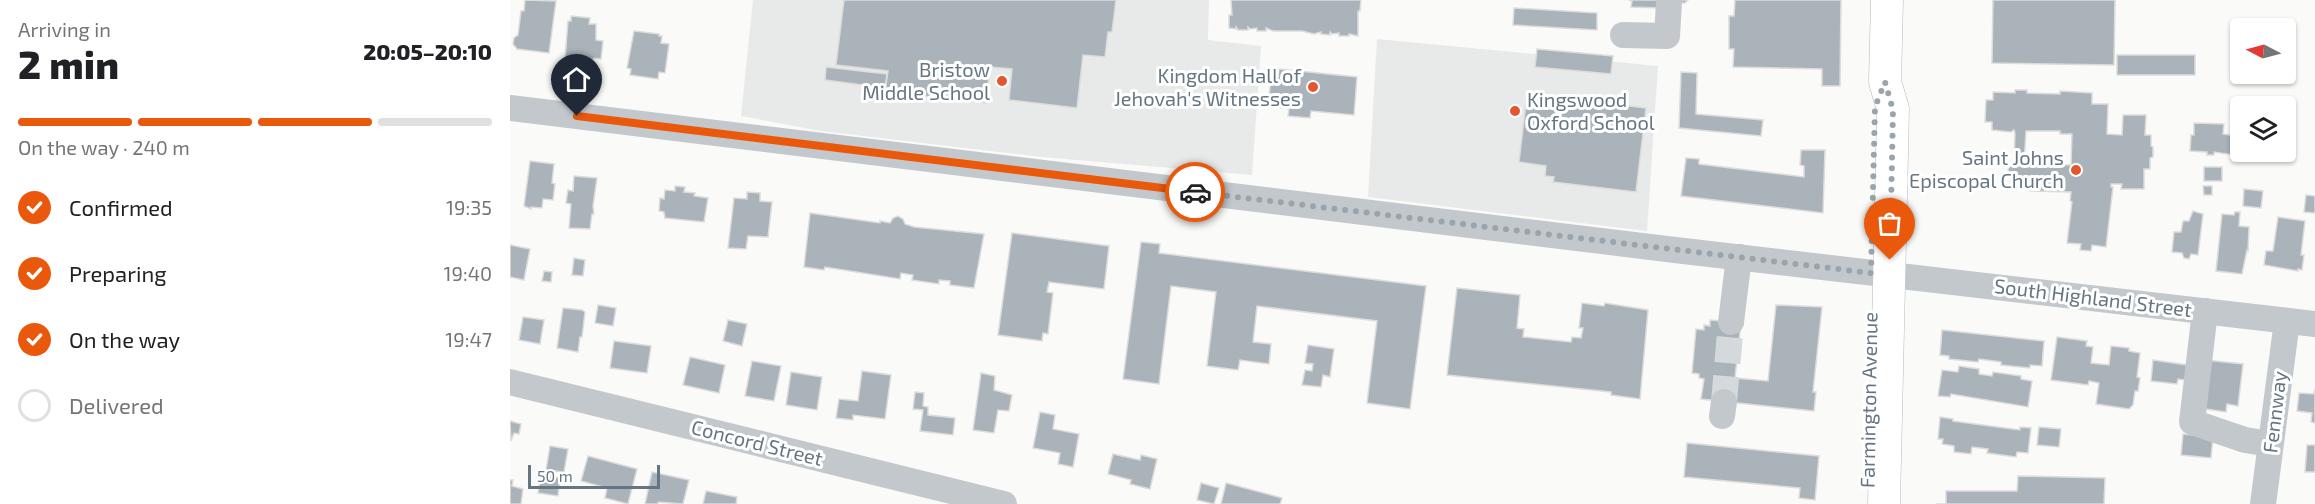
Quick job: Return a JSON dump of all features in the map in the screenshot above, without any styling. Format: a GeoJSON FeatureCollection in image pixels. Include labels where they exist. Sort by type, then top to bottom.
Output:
{"type":"FeatureCollection","features":[{"type":"Feature","properties":{"kind":"main road","name":"Farmington Avenue"},"geometry":{"type":"LineString","coordinates":[[1867,504],[1880,273],[1893,110],[1885,82],[1887,0]]}},
{"type":"Feature","properties":{"kind":"main road","name":"Farmington Avenue"},"geometry":{"type":"LineString","coordinates":[[1880,273],[1884,504]]}},
{"type":"Feature","properties":{"kind":"street"},"geometry":{"type":"LineString","coordinates":[[1623,34],[1667,36],[1669,2]]}},
{"type":"Feature","properties":{"kind":"street","name":"South Highland Street"},"geometry":{"type":"LineString","coordinates":[[510,108],[1739,258],[2315,324]]}},
{"type":"Feature","properties":{"kind":"street"},"geometry":{"type":"LineString","coordinates":[[1731,322],[1739,258]]}},
{"type":"Feature","properties":{"kind":"street"},"geometry":{"type":"LineString","coordinates":[[2205,311],[2192,422],[2245,440],[2270,444]]}},
{"type":"Feature","properties":{"kind":"street","name":"Fennway"},"geometry":{"type":"LineString","coordinates":[[2263,504],[2287,321]]}},
{"type":"Feature","properties":{"kind":"street","name":"Concord Street"},"geometry":{"type":"LineString","coordinates":[[510,382],[1004,504]]}},
{"type":"Feature","properties":{"kind":"shaded area","name":"Bristow Middle School"},"geometry":{"type":"Polygon","coordinates":[[[753,0],[1209,0],[1208,40],[1261,46],[1252,175],[1042,157],[821,131],[741,116],[753,0]]]}},
{"type":"Feature","properties":{"kind":"shaded area","name":"Kingswood Oxford School"},"geometry":{"type":"Polygon","coordinates":[[[1377,39],[1658,66],[1647,231],[1368,197],[1377,39]]]}},
{"type":"Feature","properties":{"kind":"building"},"geometry":{"type":"Polygon","coordinates":[[[525,0],[556,1],[549,53],[517,49],[513,44],[514,38],[518,35],[525,0]]]}},
{"type":"Feature","properties":{"kind":"building"},"geometry":{"type":"Polygon","coordinates":[[[844,0],[1116,0],[1112,32],[1108,32],[1105,57],[1083,55],[1077,108],[1009,100],[1012,69],[990,67],[986,103],[885,92],[888,71],[836,65],[844,0]]]}},
{"type":"Feature","properties":{"kind":"building"},"geometry":{"type":"Polygon","coordinates":[[[1231,0],[1361,0],[1360,11],[1358,11],[1358,36],[1349,34],[1349,36],[1339,36],[1339,33],[1330,32],[1330,35],[1321,34],[1321,32],[1314,34],[1302,31],[1273,31],[1266,28],[1266,31],[1257,31],[1257,28],[1248,27],[1248,30],[1229,28],[1229,15],[1232,15],[1231,0]]]}},
{"type":"Feature","properties":{"kind":"building"},"geometry":{"type":"Polygon","coordinates":[[[1629,0],[1688,0],[1685,3],[1661,2],[1661,8],[1631,7],[1632,1],[1629,0]]]}},
{"type":"Feature","properties":{"kind":"building"},"geometry":{"type":"Polygon","coordinates":[[[1735,0],[1841,0],[1840,86],[1822,86],[1822,69],[1733,67],[1734,49],[1729,49],[1729,16],[1734,16],[1735,0]]]}},
{"type":"Feature","properties":{"kind":"building"},"geometry":{"type":"Polygon","coordinates":[[[1993,0],[2115,0],[2114,65],[1992,63],[1993,0]]]}},
{"type":"Feature","properties":{"kind":"building"},"geometry":{"type":"Polygon","coordinates":[[[1514,8],[1597,13],[1597,30],[1513,25],[1514,8]]]}},
{"type":"Feature","properties":{"kind":"building"},"geometry":{"type":"Polygon","coordinates":[[[571,16],[590,18],[589,24],[596,24],[596,40],[603,41],[601,59],[594,58],[592,62],[565,59],[568,21],[571,21],[571,16]]]}},
{"type":"Feature","properties":{"kind":"building"},"geometry":{"type":"Polygon","coordinates":[[[634,31],[659,34],[662,36],[661,43],[669,44],[665,73],[659,72],[658,79],[630,75],[631,69],[627,68],[634,31]]]}},
{"type":"Feature","properties":{"kind":"building"},"geometry":{"type":"Polygon","coordinates":[[[1537,49],[1613,56],[1611,74],[1535,67],[1537,49]]]}},
{"type":"Feature","properties":{"kind":"building"},"geometry":{"type":"Polygon","coordinates":[[[2117,55],[2195,55],[2195,75],[2117,75],[2117,55]]]}},
{"type":"Feature","properties":{"kind":"building"},"geometry":{"type":"Polygon","coordinates":[[[826,67],[887,74],[885,88],[825,80],[826,67]]]}},
{"type":"Feature","properties":{"kind":"building","name":"Kingdom Hall of Jehovah's Witnesses"},"geometry":{"type":"Polygon","coordinates":[[[1279,69],[1357,77],[1354,115],[1311,111],[1310,118],[1288,116],[1289,109],[1275,107],[1276,97],[1269,97],[1271,76],[1278,76],[1279,69]]]}},
{"type":"Feature","properties":{"kind":"building"},"geometry":{"type":"Polygon","coordinates":[[[1681,72],[1697,73],[1696,114],[1763,120],[1761,136],[1679,128],[1681,72]]]}},
{"type":"Feature","properties":{"kind":"building","name":"Saint Johns Episcopal Church"},"geometry":{"type":"Polygon","coordinates":[[[2015,90],[2027,90],[2027,93],[2060,94],[2060,91],[2092,93],[2092,104],[2108,104],[2107,134],[2122,135],[2123,115],[2146,115],[2145,135],[2151,135],[2153,157],[2150,158],[2150,169],[2144,169],[2144,189],[2121,189],[2122,184],[2111,184],[2113,187],[2106,247],[2092,245],[2091,251],[2080,250],[2081,244],[2067,243],[2071,192],[2030,191],[2030,188],[2010,187],[2011,173],[2008,171],[2009,166],[2014,164],[2015,133],[2014,130],[2011,132],[1992,130],[1992,122],[1985,122],[1986,100],[1993,100],[1993,92],[2015,93],[2015,90]],[[2026,131],[2024,164],[2071,165],[2072,134],[2060,134],[2060,131],[2026,131]]]}},
{"type":"Feature","properties":{"kind":"building"},"geometry":{"type":"Polygon","coordinates":[[[1527,94],[1646,108],[1636,192],[1553,182],[1554,177],[1545,176],[1546,166],[1519,162],[1527,94]]]}},
{"type":"Feature","properties":{"kind":"building"},"geometry":{"type":"Polygon","coordinates":[[[2194,123],[2224,124],[2223,134],[2230,135],[2230,154],[2214,152],[2214,155],[2207,155],[2207,152],[2190,151],[2191,135],[2194,135],[2194,123]]]}},
{"type":"Feature","properties":{"kind":"building"},"geometry":{"type":"Polygon","coordinates":[[[1801,150],[1825,150],[1823,213],[1681,196],[1686,158],[1699,159],[1699,164],[1804,177],[1804,166],[1800,165],[1801,150]]]}},
{"type":"Feature","properties":{"kind":"building"},"geometry":{"type":"Polygon","coordinates":[[[530,161],[554,164],[553,200],[543,199],[542,208],[531,207],[531,209],[524,206],[530,161]]]}},
{"type":"Feature","properties":{"kind":"building"},"geometry":{"type":"Polygon","coordinates":[[[2204,167],[2222,167],[2222,181],[2204,181],[2204,167]]]}},
{"type":"Feature","properties":{"kind":"building"},"geometry":{"type":"Polygon","coordinates":[[[574,176],[597,178],[594,214],[592,214],[590,229],[569,228],[571,204],[566,203],[568,190],[573,191],[574,176]]]}},
{"type":"Feature","properties":{"kind":"building"},"geometry":{"type":"Polygon","coordinates":[[[675,186],[685,187],[684,192],[695,193],[694,196],[708,198],[704,222],[665,218],[664,212],[659,211],[660,198],[664,199],[665,190],[675,191],[675,186]]]}},
{"type":"Feature","properties":{"kind":"building"},"geometry":{"type":"Polygon","coordinates":[[[2203,186],[2212,186],[2212,195],[2204,195],[2203,186]]]}},
{"type":"Feature","properties":{"kind":"building"},"geometry":{"type":"Polygon","coordinates":[[[2244,189],[2263,191],[2261,208],[2243,206],[2244,189]]]}},
{"type":"Feature","properties":{"kind":"building"},"geometry":{"type":"Polygon","coordinates":[[[747,192],[760,193],[760,201],[772,202],[768,237],[748,236],[746,249],[728,248],[734,198],[747,199],[747,192]]]}},
{"type":"Feature","properties":{"kind":"building"},"geometry":{"type":"Polygon","coordinates":[[[2306,195],[2315,196],[2315,213],[2304,212],[2306,195]]]}},
{"type":"Feature","properties":{"kind":"building"},"geometry":{"type":"Polygon","coordinates":[[[2193,211],[2203,214],[2198,255],[2191,254],[2189,259],[2184,258],[2182,253],[2172,252],[2174,232],[2181,232],[2183,221],[2189,221],[2193,211]]]}},
{"type":"Feature","properties":{"kind":"building"},"geometry":{"type":"Polygon","coordinates":[[[2235,212],[2240,212],[2239,226],[2249,227],[2248,251],[2242,274],[2216,271],[2222,214],[2234,215],[2235,212]]]}},
{"type":"Feature","properties":{"kind":"building"},"geometry":{"type":"Polygon","coordinates":[[[810,213],[880,223],[880,221],[890,223],[898,216],[905,224],[914,227],[984,234],[974,288],[950,285],[950,281],[939,280],[939,284],[912,280],[913,275],[901,273],[900,279],[825,267],[824,270],[804,267],[810,213]]]}},
{"type":"Feature","properties":{"kind":"building"},"geometry":{"type":"Polygon","coordinates":[[[2278,217],[2305,221],[2301,255],[2304,255],[2302,270],[2264,265],[2266,251],[2273,251],[2278,217]]]}},
{"type":"Feature","properties":{"kind":"building"},"geometry":{"type":"Polygon","coordinates":[[[1012,233],[1109,246],[1104,289],[1049,282],[1047,292],[1053,293],[1048,334],[1043,333],[1042,341],[998,335],[1012,233]]]}},
{"type":"Feature","properties":{"kind":"building"},"geometry":{"type":"Polygon","coordinates":[[[1141,242],[1160,244],[1159,253],[1426,286],[1410,409],[1367,403],[1377,321],[1257,306],[1253,342],[1271,344],[1269,364],[1240,360],[1238,370],[1207,366],[1216,292],[1171,286],[1159,384],[1123,379],[1141,242]]]}},
{"type":"Feature","properties":{"kind":"building"},"geometry":{"type":"Polygon","coordinates":[[[510,245],[530,249],[524,280],[510,277],[510,245]]]}},
{"type":"Feature","properties":{"kind":"building"},"geometry":{"type":"Polygon","coordinates":[[[574,258],[585,260],[583,276],[572,275],[574,258]]]}},
{"type":"Feature","properties":{"kind":"building"},"geometry":{"type":"Polygon","coordinates":[[[544,271],[552,272],[551,282],[542,281],[544,271]]]}},
{"type":"Feature","properties":{"kind":"building"},"geometry":{"type":"Polygon","coordinates":[[[1457,288],[1520,295],[1517,328],[1524,329],[1523,337],[1571,342],[1572,337],[1581,338],[1583,328],[1579,328],[1582,303],[1604,306],[1605,303],[1648,310],[1640,399],[1611,395],[1611,392],[1447,375],[1457,288]]]}},
{"type":"Feature","properties":{"kind":"building"},"geometry":{"type":"Polygon","coordinates":[[[598,305],[616,308],[613,326],[595,323],[598,305]]]}},
{"type":"Feature","properties":{"kind":"building"},"geometry":{"type":"Polygon","coordinates":[[[1776,305],[1822,307],[1813,392],[1816,392],[1814,411],[1701,399],[1704,379],[1699,378],[1699,374],[1692,373],[1696,329],[1704,330],[1704,325],[1710,326],[1710,320],[1741,323],[1735,378],[1768,381],[1776,305]]]}},
{"type":"Feature","properties":{"kind":"building"},"geometry":{"type":"Polygon","coordinates":[[[563,308],[585,312],[578,352],[557,348],[563,308]]]}},
{"type":"Feature","properties":{"kind":"building"},"geometry":{"type":"Polygon","coordinates":[[[523,317],[544,320],[540,344],[519,340],[523,317]]]}},
{"type":"Feature","properties":{"kind":"building"},"geometry":{"type":"Polygon","coordinates":[[[728,320],[747,324],[742,346],[723,341],[728,320]]]}},
{"type":"Feature","properties":{"kind":"building"},"geometry":{"type":"Polygon","coordinates":[[[1942,330],[2044,341],[2042,366],[2030,365],[2030,368],[2001,365],[2001,362],[1979,359],[1978,362],[1949,359],[1949,356],[1940,355],[1942,330]]]}},
{"type":"Feature","properties":{"kind":"building"},"geometry":{"type":"Polygon","coordinates":[[[2057,337],[2087,341],[2086,346],[2093,347],[2091,363],[2109,365],[2111,346],[2129,348],[2129,351],[2140,353],[2137,377],[2140,378],[2133,405],[2129,409],[2096,404],[2099,383],[2089,381],[2088,385],[2051,380],[2057,337]]]}},
{"type":"Feature","properties":{"kind":"building"},"geometry":{"type":"Polygon","coordinates":[[[614,341],[651,346],[647,373],[610,368],[614,341]]]}},
{"type":"Feature","properties":{"kind":"building"},"geometry":{"type":"Polygon","coordinates":[[[1308,345],[1334,349],[1330,377],[1323,375],[1321,387],[1302,385],[1305,370],[1312,371],[1313,364],[1305,363],[1308,345]]]}},
{"type":"Feature","properties":{"kind":"building"},"geometry":{"type":"Polygon","coordinates":[[[690,357],[725,365],[719,393],[683,385],[690,357]]]}},
{"type":"Feature","properties":{"kind":"building"},"geometry":{"type":"Polygon","coordinates":[[[2153,360],[2187,365],[2186,380],[2178,379],[2177,384],[2151,381],[2153,360]]]}},
{"type":"Feature","properties":{"kind":"building"},"geometry":{"type":"Polygon","coordinates":[[[2205,360],[2243,364],[2238,406],[2227,404],[2226,412],[2199,408],[2205,360]]]}},
{"type":"Feature","properties":{"kind":"building"},"geometry":{"type":"Polygon","coordinates":[[[752,361],[781,366],[774,401],[745,396],[752,361]]]}},
{"type":"Feature","properties":{"kind":"building"},"geometry":{"type":"Polygon","coordinates":[[[1959,366],[1979,369],[1979,374],[1992,376],[1993,372],[2021,376],[2021,379],[2032,381],[2028,407],[1951,394],[1950,397],[1938,396],[1942,370],[1958,372],[1959,366]]]}},
{"type":"Feature","properties":{"kind":"building"},"geometry":{"type":"Polygon","coordinates":[[[862,371],[891,375],[885,419],[853,415],[853,420],[836,418],[839,399],[858,401],[862,371]]]}},
{"type":"Feature","properties":{"kind":"building"},"geometry":{"type":"Polygon","coordinates":[[[791,372],[822,377],[817,410],[786,405],[791,372]]]}},
{"type":"Feature","properties":{"kind":"building"},"geometry":{"type":"Polygon","coordinates":[[[981,373],[995,376],[994,390],[1012,395],[1009,411],[998,410],[994,433],[973,430],[981,373]]]}},
{"type":"Feature","properties":{"kind":"building"},"geometry":{"type":"Polygon","coordinates":[[[2315,389],[2315,423],[2311,422],[2312,413],[2297,411],[2299,393],[2314,394],[2315,389]]]}},
{"type":"Feature","properties":{"kind":"building"},"geometry":{"type":"Polygon","coordinates":[[[915,392],[924,393],[923,406],[928,407],[928,415],[955,418],[953,435],[920,431],[923,410],[913,409],[915,392]]]}},
{"type":"Feature","properties":{"kind":"building"},"geometry":{"type":"Polygon","coordinates":[[[1040,412],[1055,415],[1053,429],[1079,434],[1073,467],[1058,464],[1060,453],[1033,448],[1040,412]]]}},
{"type":"Feature","properties":{"kind":"building"},"geometry":{"type":"Polygon","coordinates":[[[1940,417],[1953,419],[1953,421],[2020,430],[2020,427],[2031,428],[2028,453],[2017,452],[2016,457],[1987,453],[1988,449],[1972,447],[1971,454],[1954,452],[1954,446],[1942,444],[1943,439],[1938,439],[1940,417]]]}},
{"type":"Feature","properties":{"kind":"building"},"geometry":{"type":"Polygon","coordinates":[[[510,421],[521,424],[519,434],[514,433],[511,441],[510,421]]]}},
{"type":"Feature","properties":{"kind":"building"},"geometry":{"type":"Polygon","coordinates":[[[2039,427],[2061,429],[2059,447],[2037,445],[2039,427]]]}},
{"type":"Feature","properties":{"kind":"building"},"geometry":{"type":"Polygon","coordinates":[[[2183,434],[2213,437],[2211,458],[2181,455],[2183,434]]]}},
{"type":"Feature","properties":{"kind":"building"},"geometry":{"type":"Polygon","coordinates":[[[1687,443],[1819,456],[1815,500],[1799,498],[1800,488],[1684,477],[1687,443]]]}},
{"type":"Feature","properties":{"kind":"building"},"geometry":{"type":"Polygon","coordinates":[[[2307,445],[2315,445],[2315,472],[2305,472],[2307,445]]]}},
{"type":"Feature","properties":{"kind":"building"},"geometry":{"type":"Polygon","coordinates":[[[550,446],[568,449],[564,472],[546,470],[550,446]]]}},
{"type":"Feature","properties":{"kind":"building"},"geometry":{"type":"Polygon","coordinates":[[[1113,454],[1140,460],[1141,455],[1157,459],[1150,489],[1130,484],[1131,480],[1108,474],[1113,454]]]}},
{"type":"Feature","properties":{"kind":"building"},"geometry":{"type":"Polygon","coordinates":[[[588,456],[637,469],[628,504],[605,498],[607,488],[581,481],[588,456]]]}},
{"type":"Feature","properties":{"kind":"building"},"geometry":{"type":"Polygon","coordinates":[[[652,472],[689,480],[683,504],[658,502],[658,504],[645,504],[652,472]]]}},
{"type":"Feature","properties":{"kind":"building"},"geometry":{"type":"Polygon","coordinates":[[[541,475],[560,478],[558,496],[538,493],[541,475]]]}},
{"type":"Feature","properties":{"kind":"building"},"geometry":{"type":"Polygon","coordinates":[[[2018,476],[2105,478],[2104,504],[1946,504],[1946,491],[2017,491],[2018,476]]]}},
{"type":"Feature","properties":{"kind":"building"},"geometry":{"type":"Polygon","coordinates":[[[510,480],[513,480],[512,486],[523,489],[521,504],[510,504],[510,480]]]}},
{"type":"Feature","properties":{"kind":"building"},"geometry":{"type":"Polygon","coordinates":[[[1201,483],[1219,488],[1214,504],[1197,500],[1201,483]]]}},
{"type":"Feature","properties":{"kind":"building"},"geometry":{"type":"Polygon","coordinates":[[[1226,483],[1282,498],[1280,504],[1221,504],[1226,483]]]}},
{"type":"Feature","properties":{"kind":"building"},"geometry":{"type":"Polygon","coordinates":[[[706,491],[737,497],[736,504],[703,504],[706,491]]]}},
{"type":"Feature","properties":{"kind":"tunnel"},"geometry":{"type":"LineString","coordinates":[[1724,402],[1731,322]]}},
{"type":"Feature","properties":{"kind":"way so far"},"geometry":{"type":"LineString","coordinates":[[1195,192],[1871,273],[1875,107],[1885,82],[1893,110],[1890,260]]}},
{"type":"Feature","properties":{"kind":"place","name":"Bristow Middle School"},"geometry":{"type":"Point","coordinates":[1002,81]}},
{"type":"Feature","properties":{"kind":"place","name":"Kingdom Hall of Jehovah's Witnesses"},"geometry":{"type":"Point","coordinates":[1313,87]}},
{"type":"Feature","properties":{"kind":"place","name":"Kingswood Oxford School"},"geometry":{"type":"Point","coordinates":[1515,111]}},
{"type":"Feature","properties":{"kind":"place","name":"Saint Johns Episcopal Church"},"geometry":{"type":"Point","coordinates":[2076,170]}},
{"type":"Feature","properties":{"kind":"route"},"geometry":{"type":"LineString","coordinates":[[577,116],[1195,192]]}}]}
